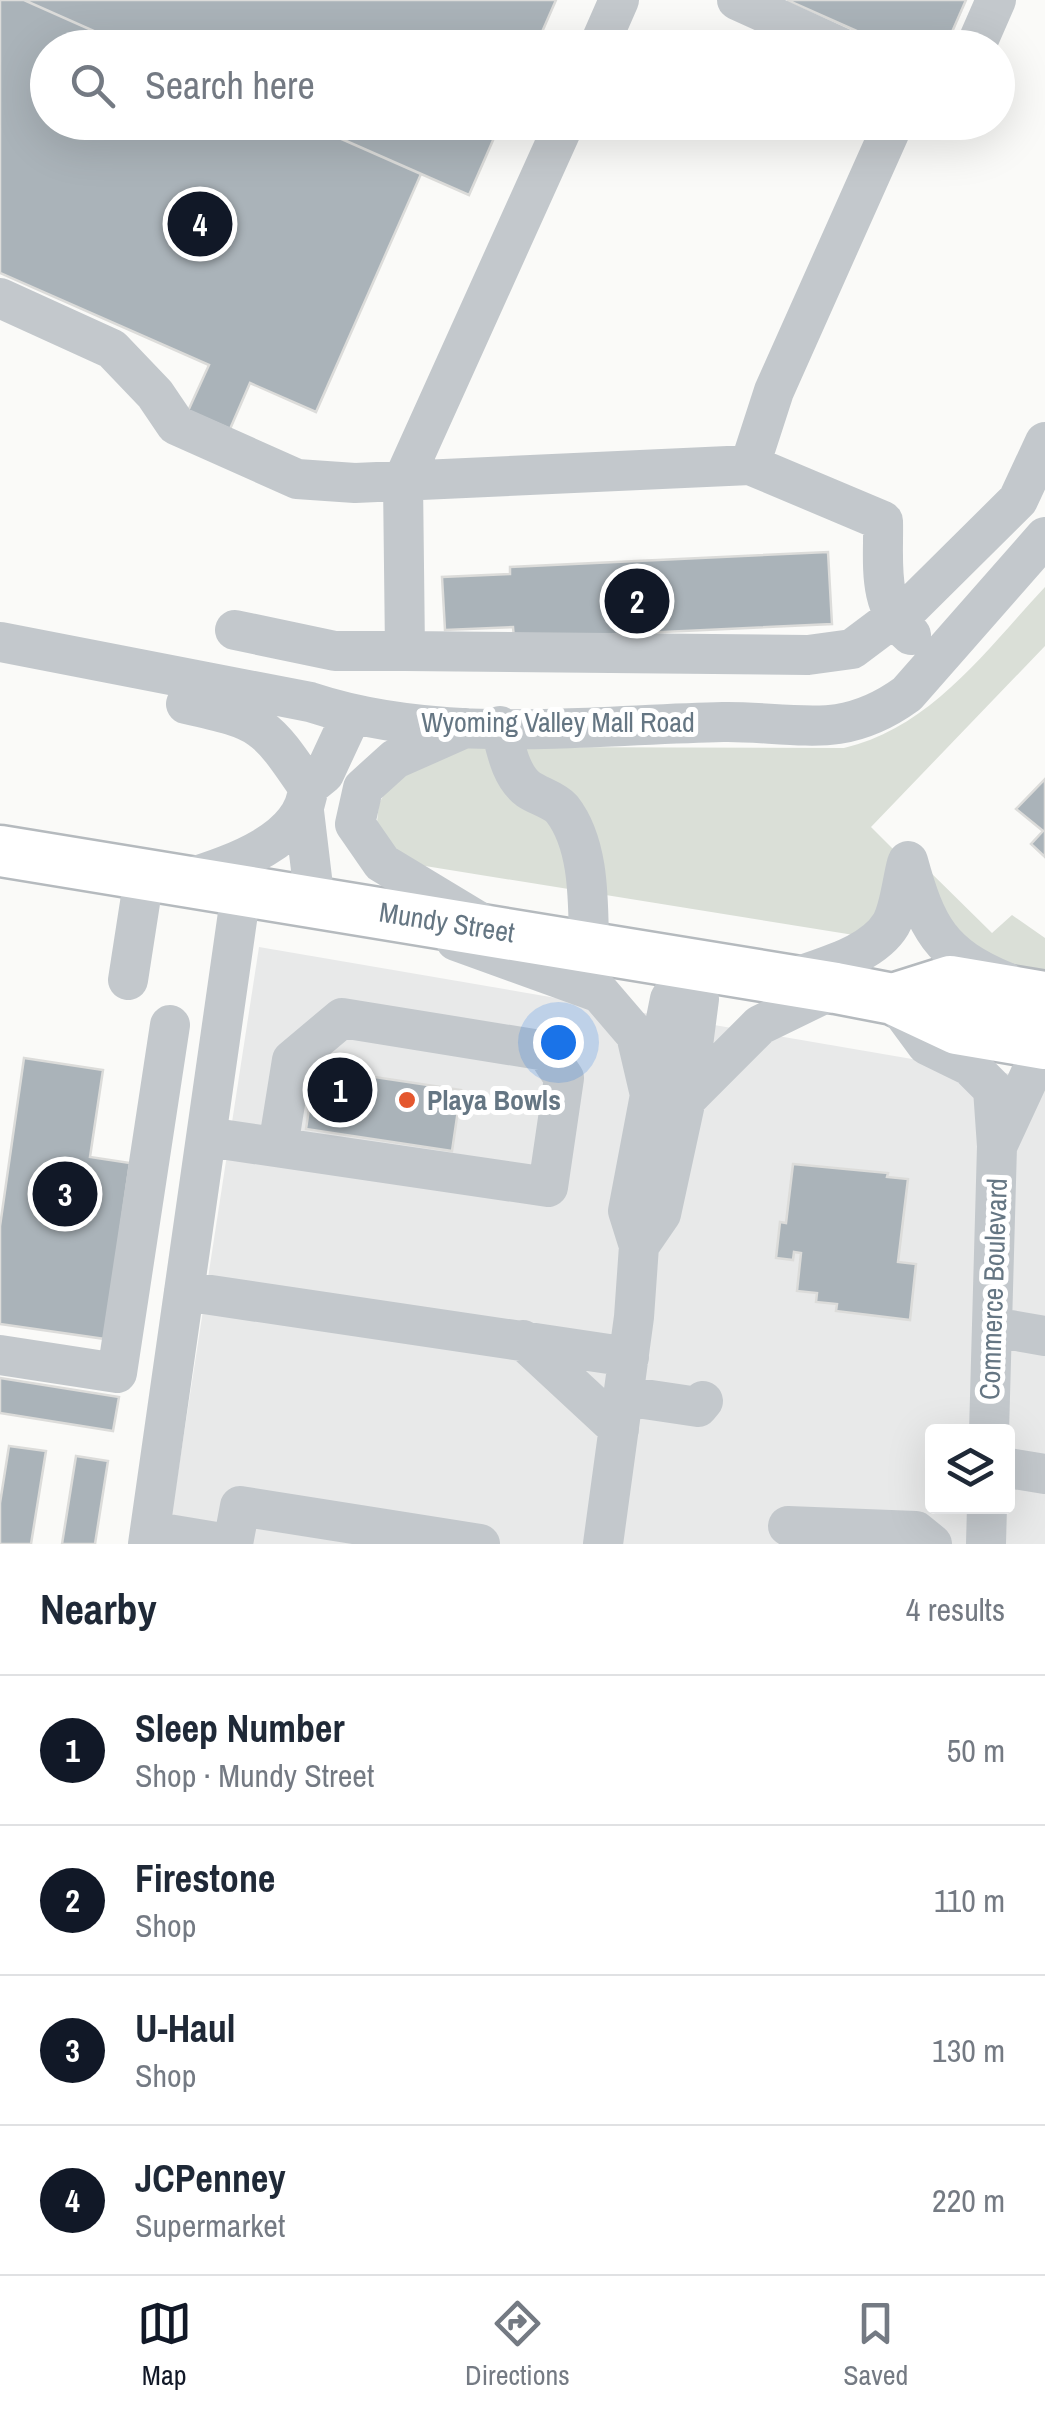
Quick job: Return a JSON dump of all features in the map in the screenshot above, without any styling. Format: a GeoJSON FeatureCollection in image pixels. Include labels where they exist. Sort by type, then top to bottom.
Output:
{"type":"FeatureCollection","features":[{"type":"Feature","properties":{"kind":"main road","name":"Mundy Street"},"geometry":{"type":"LineString","coordinates":[[0,850],[161,880],[692,961],[893,998],[957,1029],[1045,1044]]}},
{"type":"Feature","properties":{"kind":"main road","name":"Mundy Street"},"geometry":{"type":"LineString","coordinates":[[893,998],[950,981],[1042,996]]}},
{"type":"Feature","properties":{"kind":"lane"},"geometry":{"type":"LineString","coordinates":[[606,30],[619,0]]}},
{"type":"Feature","properties":{"kind":"lane"},"geometry":{"type":"LineString","coordinates":[[737,0],[803,30]]}},
{"type":"Feature","properties":{"kind":"lane"},"geometry":{"type":"LineString","coordinates":[[983,30],[996,0]]}},
{"type":"Feature","properties":{"kind":"lane"},"geometry":{"type":"LineString","coordinates":[[405,651],[403,481],[557,140]]}},
{"type":"Feature","properties":{"kind":"lane"},"geometry":{"type":"LineString","coordinates":[[750,465],[781,375],[886,140]]}},
{"type":"Feature","properties":{"kind":"lane"},"geometry":{"type":"LineString","coordinates":[[0,298],[112,349],[155,394],[176,425],[297,479],[318,483],[403,481],[750,465],[883,522],[884,598],[894,622],[936,657]]}},
{"type":"Feature","properties":{"kind":"lane"},"geometry":{"type":"LineString","coordinates":[[235,630],[335,651],[808,655],[852,648],[878,628],[894,622],[1018,500],[1045,442]]}},
{"type":"Feature","properties":{"kind":"lane","name":"Wyoming Valley Mall Road"},"geometry":{"type":"LineString","coordinates":[[0,642],[310,702],[351,716],[483,727],[779,720],[833,725],[884,710],[907,694],[1045,537]]}},
{"type":"Feature","properties":{"kind":"lane"},"geometry":{"type":"LineString","coordinates":[[142,672],[160,699],[234,716],[268,732],[289,754],[306,799],[315,903]]}},
{"type":"Feature","properties":{"kind":"lane"},"geometry":{"type":"LineString","coordinates":[[128,980],[161,880],[262,850],[324,774],[351,716]]}},
{"type":"Feature","properties":{"kind":"lane"},"geometry":{"type":"LineString","coordinates":[[351,716],[359,806],[382,863],[491,929]]}},
{"type":"Feature","properties":{"kind":"lane"},"geometry":{"type":"LineString","coordinates":[[315,903],[359,806],[395,759],[483,727],[525,787],[561,808],[580,848],[588,893],[589,945]]}},
{"type":"Feature","properties":{"kind":"lane"},"geometry":{"type":"LineString","coordinates":[[788,981],[863,949],[882,934],[893,921],[913,854],[922,912],[951,952],[978,971],[1042,996]]}},
{"type":"Feature","properties":{"kind":"lane"},"geometry":{"type":"LineString","coordinates":[[241,892],[149,1538],[231,1544],[240,1506],[480,1544]]}},
{"type":"Feature","properties":{"kind":"lane"},"geometry":{"type":"LineString","coordinates":[[370,911],[600,993],[636,1035],[668,1097]]}},
{"type":"Feature","properties":{"kind":"lane"},"geometry":{"type":"LineString","coordinates":[[604,1544],[638,1246],[661,1214],[668,1097],[699,999],[692,961]]}},
{"type":"Feature","properties":{"kind":"lane"},"geometry":{"type":"LineString","coordinates":[[668,1097],[760,1024],[836,988]]}},
{"type":"Feature","properties":{"kind":"lane","name":"Commerce Boulevard"},"geometry":{"type":"LineString","coordinates":[[893,998],[926,1045],[984,1076],[992,1089],[997,1146],[989,1424]]}},
{"type":"Feature","properties":{"kind":"lane"},"geometry":{"type":"LineString","coordinates":[[207,1137],[548,1187],[564,1078],[546,1051],[342,1018],[292,1060],[278,1147]]}},
{"type":"Feature","properties":{"kind":"lane"},"geometry":{"type":"LineString","coordinates":[[0,1355],[118,1373],[170,1025]]}},
{"type":"Feature","properties":{"kind":"lane"},"geometry":{"type":"LineString","coordinates":[[997,1146],[1030,1075],[1045,1066]]}},
{"type":"Feature","properties":{"kind":"lane"},"geometry":{"type":"LineString","coordinates":[[184,1291],[523,1340],[624,1394],[706,1411]]}},
{"type":"Feature","properties":{"kind":"lane"},"geometry":{"type":"LineString","coordinates":[[993,1327],[1045,1336]]}},
{"type":"Feature","properties":{"kind":"lane"},"geometry":{"type":"LineString","coordinates":[[523,1340],[624,1394]]}},
{"type":"Feature","properties":{"kind":"lane"},"geometry":{"type":"LineString","coordinates":[[1015,1469],[1045,1474]]}},
{"type":"Feature","properties":{"kind":"lane"},"geometry":{"type":"LineString","coordinates":[[986,1544],[987,1514]]}},
{"type":"Feature","properties":{"kind":"lane"},"geometry":{"type":"LineString","coordinates":[[788,1526],[901,1537],[916,1531],[932,1544]]}},
{"type":"Feature","properties":{"kind":"shaded area"},"geometry":{"type":"Polygon","coordinates":[[[1045,587],[1045,646],[871,827],[899,855],[889,910],[860,936],[419,865],[394,851],[377,822],[379,803],[399,770],[461,747],[844,748],[875,738],[931,705],[979,660],[1045,587]]]}},
{"type":"Feature","properties":{"kind":"shaded area"},"geometry":{"type":"Polygon","coordinates":[[[922,864],[992,933],[1012,915],[1045,938],[1045,970],[997,964],[945,931],[922,864]]]}},
{"type":"Feature","properties":{"kind":"shaded area"},"geometry":{"type":"Polygon","coordinates":[[[259,947],[982,1071],[1045,1077],[1045,1544],[167,1544],[259,947]]]}},
{"type":"Feature","properties":{"kind":"building"},"geometry":{"type":"Polygon","coordinates":[[[0,0],[24,0],[92,30],[30,30],[30,140],[344,140],[421,174],[316,412],[250,383],[230,429],[188,411],[209,365],[0,273],[0,0]]]}},
{"type":"Feature","properties":{"kind":"building"},"geometry":{"type":"Polygon","coordinates":[[[24,0],[556,0],[543,30],[92,30],[24,0]]]}},
{"type":"Feature","properties":{"kind":"building"},"geometry":{"type":"Polygon","coordinates":[[[787,0],[966,0],[953,30],[854,30],[787,0]]]}},
{"type":"Feature","properties":{"kind":"building"},"geometry":{"type":"Polygon","coordinates":[[[344,140],[493,140],[469,195],[344,140]]]}},
{"type":"Feature","properties":{"kind":"building"},"geometry":{"type":"Polygon","coordinates":[[[828,552],[832,624],[514,639],[513,627],[445,630],[442,577],[510,574],[510,567],[828,552]]]}},
{"type":"Feature","properties":{"kind":"building"},"geometry":{"type":"Polygon","coordinates":[[[1045,779],[1045,857],[1031,844],[1043,831],[1016,809],[1045,779]]]}},
{"type":"Feature","properties":{"kind":"building"},"geometry":{"type":"Polygon","coordinates":[[[24,1058],[103,1070],[90,1157],[130,1163],[105,1339],[0,1324],[0,1226],[24,1058]]]}},
{"type":"Feature","properties":{"kind":"building"},"geometry":{"type":"Polygon","coordinates":[[[315,1068],[461,1090],[452,1151],[306,1129],[315,1068]]]}},
{"type":"Feature","properties":{"kind":"building"},"geometry":{"type":"Polygon","coordinates":[[[793,1164],[888,1173],[887,1177],[908,1179],[898,1262],[916,1264],[910,1320],[836,1311],[837,1304],[816,1302],[817,1293],[797,1291],[801,1253],[794,1252],[793,1260],[776,1258],[780,1222],[786,1223],[793,1164]]]}},
{"type":"Feature","properties":{"kind":"building"},"geometry":{"type":"Polygon","coordinates":[[[0,1378],[119,1397],[113,1431],[0,1413],[0,1378]]]}},
{"type":"Feature","properties":{"kind":"building"},"geometry":{"type":"Polygon","coordinates":[[[9,1446],[46,1451],[31,1544],[0,1544],[0,1503],[9,1446]]]}},
{"type":"Feature","properties":{"kind":"building"},"geometry":{"type":"Polygon","coordinates":[[[76,1456],[108,1461],[95,1544],[62,1544],[76,1456]]]}},
{"type":"Feature","properties":{"kind":"place","name":"JCPenney"},"geometry":{"type":"Point","coordinates":[200,224]}},
{"type":"Feature","properties":{"kind":"place","name":"Firestone"},"geometry":{"type":"Point","coordinates":[637,601]}},
{"type":"Feature","properties":{"kind":"place","name":"Sleep Number"},"geometry":{"type":"Point","coordinates":[340,1090]}},
{"type":"Feature","properties":{"kind":"place","name":"Playa Bowls"},"geometry":{"type":"Point","coordinates":[407,1100]}},
{"type":"Feature","properties":{"kind":"place","name":"U-Haul"},"geometry":{"type":"Point","coordinates":[65,1194]}}]}
